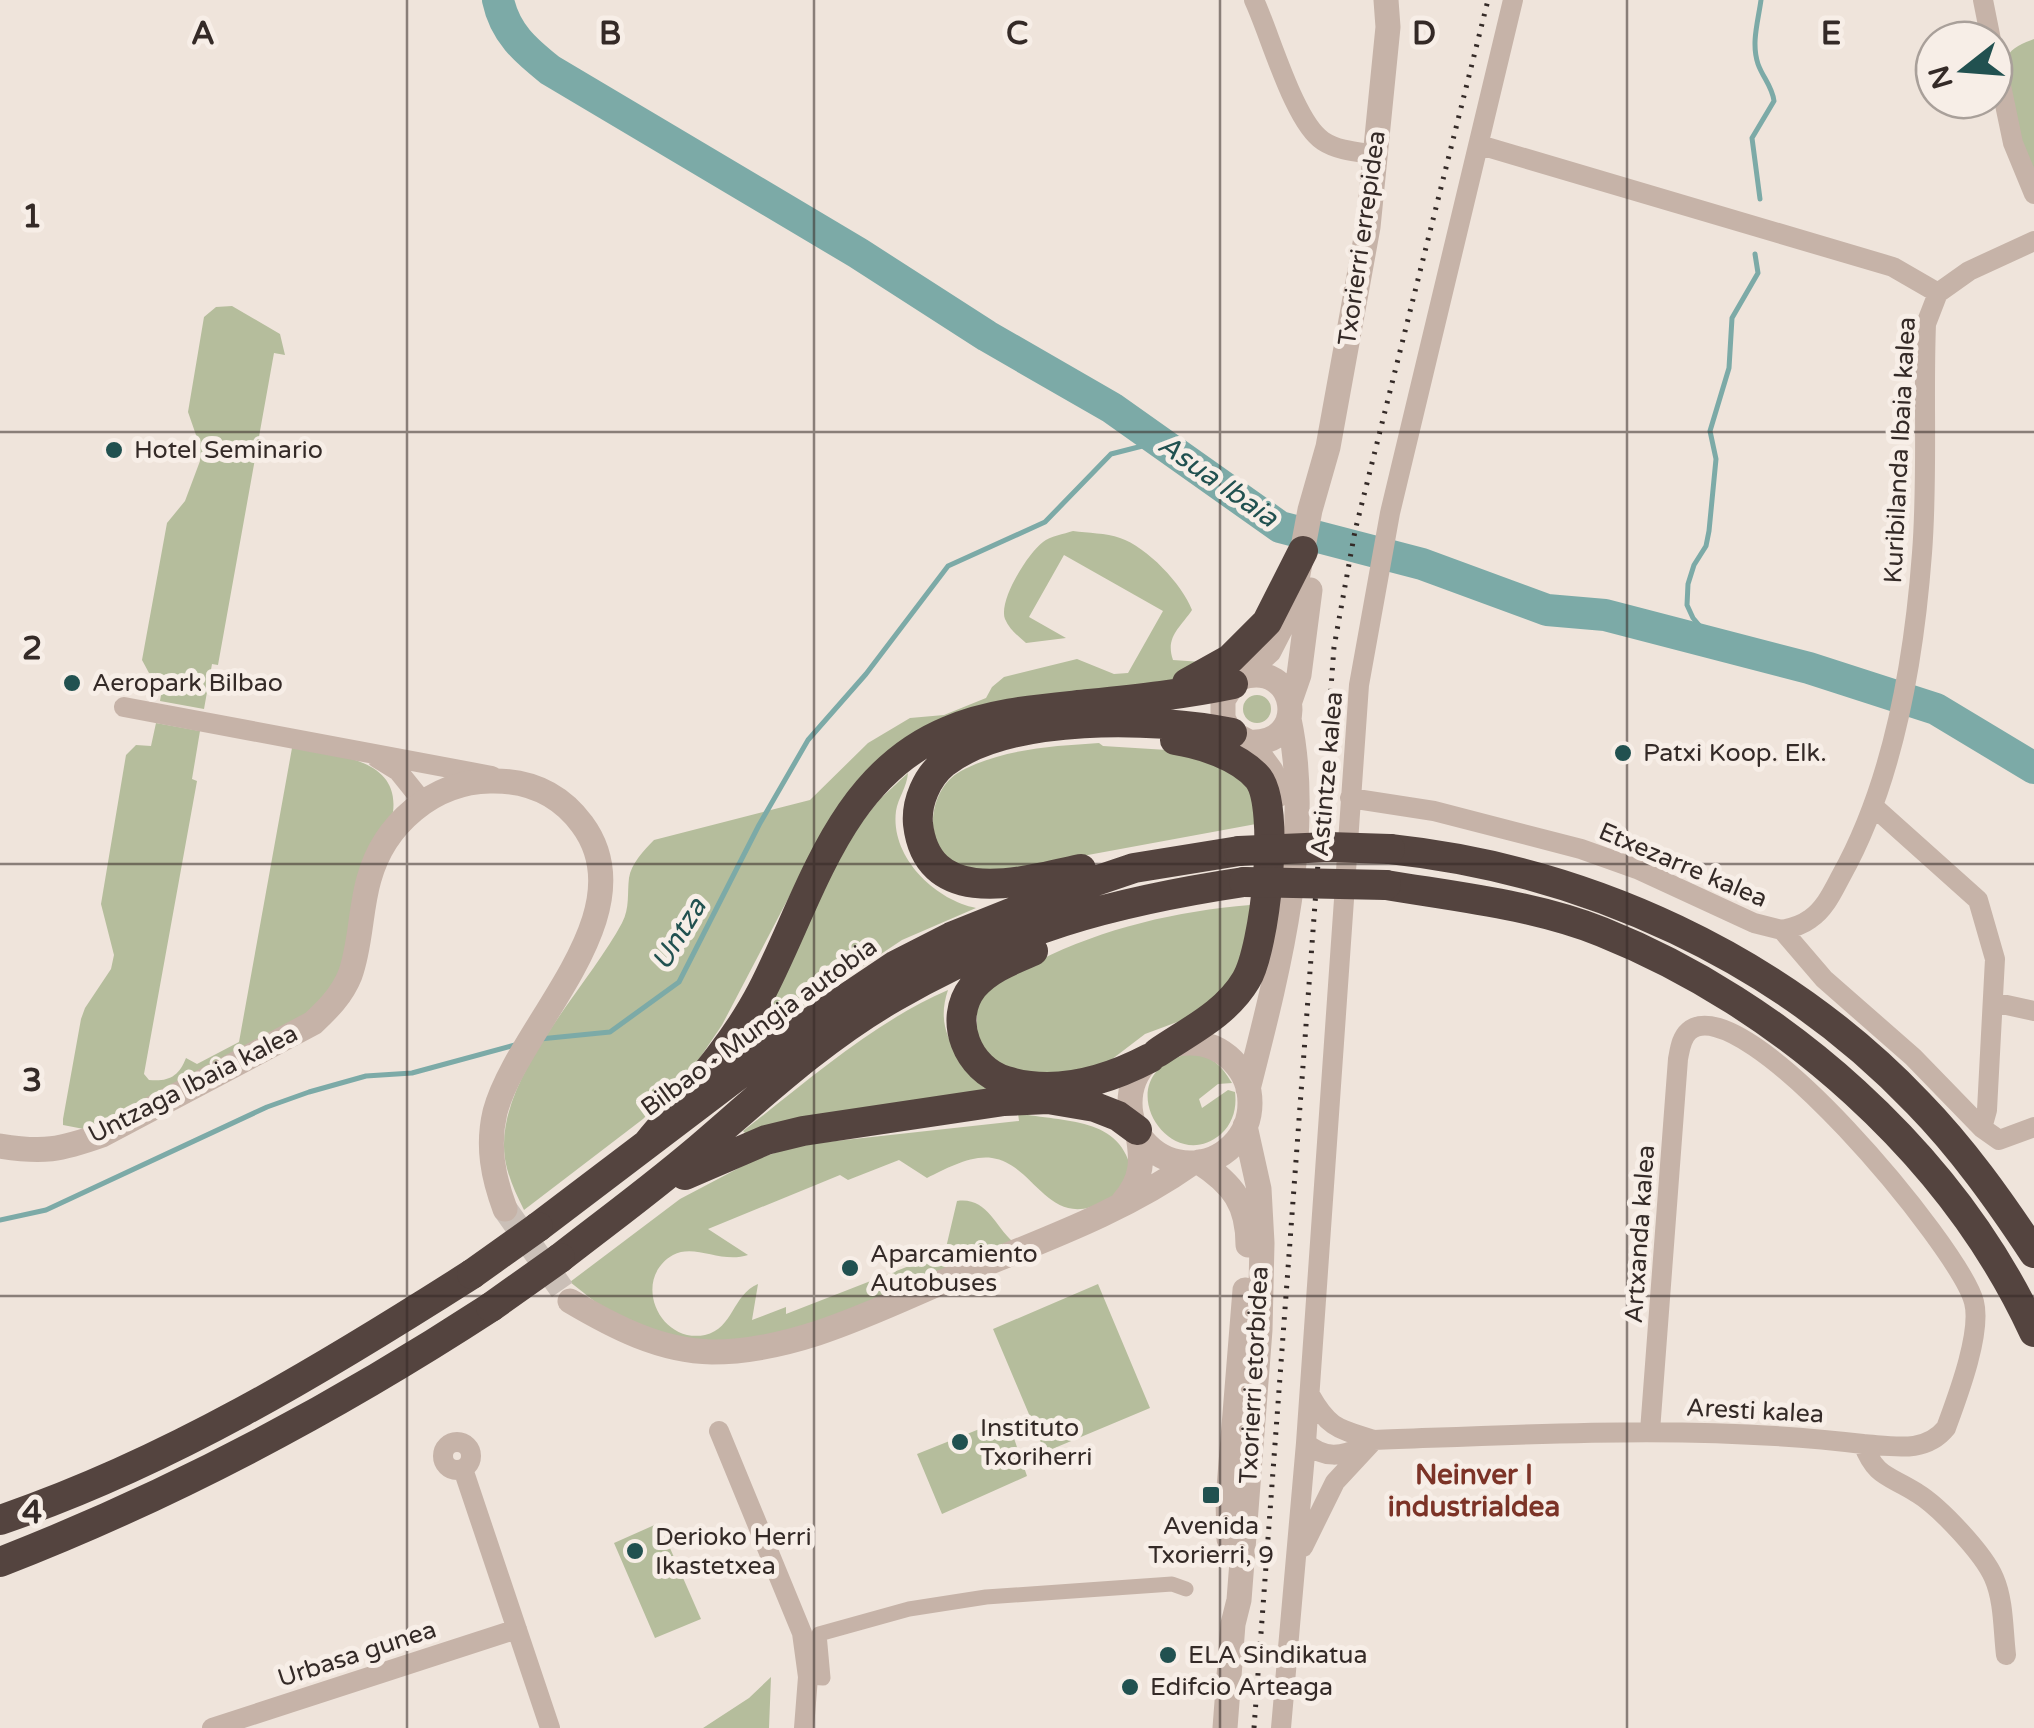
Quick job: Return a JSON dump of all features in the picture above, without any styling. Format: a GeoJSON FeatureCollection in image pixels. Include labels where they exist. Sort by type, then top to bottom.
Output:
{"type":"FeatureCollection","features":[{"type":"Feature","properties":{"kind":"highway"},"geometry":{"type":"LineString","coordinates":[[1156,698],[1209,674],[1243,649],[1267,622],[1307,551]]}},
{"type":"Feature","properties":{"kind":"highway"},"geometry":{"type":"LineString","coordinates":[[648,1143],[730,1042],[762,992],[818,866],[866,791],[890,768],[945,732],[982,719],[1156,698],[1236,681]]}},
{"type":"Feature","properties":{"kind":"highway"},"geometry":{"type":"LineString","coordinates":[[1114,723],[1144,735],[1187,742],[1222,754],[1258,778],[1270,818],[1264,912],[1257,956],[1247,980],[1214,1016],[1164,1051],[1092,1083],[1071,1086],[1004,1081],[990,1074],[967,1047],[962,1030],[964,1002],[983,977],[1048,944],[1163,908],[1245,889],[1301,882],[1386,885],[1540,914],[1599,931],[1682,969],[1795,1043],[1849,1086],[1896,1131],[1949,1194],[1978,1233],[2034,1332]]}},
{"type":"Feature","properties":{"kind":"highway"},"geometry":{"type":"LineString","coordinates":[[1134,868],[1086,868],[1022,882],[972,884],[943,871],[930,857],[920,838],[920,799],[940,766],[958,754],[997,737],[1022,732],[1114,723],[1183,724],[1241,738]]}},
{"type":"Feature","properties":{"kind":"highway","name":"Bilbao - Mungia autobia"},"geometry":{"type":"LineString","coordinates":[[0,1520],[105,1478],[289,1387],[472,1274],[787,1038],[896,965],[1009,912],[1134,868],[1239,851],[1329,846],[1447,855],[1594,895],[1677,929],[1734,959],[1818,1016],[1918,1103],[1975,1169],[2034,1253]]}},
{"type":"Feature","properties":{"kind":"highway","name":"Bilbao - Mungia autobia"},"geometry":{"type":"LineString","coordinates":[[0,1562],[146,1502],[303,1421],[491,1308],[649,1189],[798,1063],[891,998],[1004,942],[1058,921],[1160,894],[1245,889]]}},
{"type":"Feature","properties":{"kind":"highway"},"geometry":{"type":"LineString","coordinates":[[649,1189],[752,1146],[803,1131],[1004,1101],[1048,1099],[1095,1107],[1118,1116],[1137,1130]]}},
{"type":"Feature","properties":{"kind":"street"},"geometry":{"type":"LineString","coordinates":[[1254,0],[1300,113],[1315,135],[1328,144],[1377,155]]}},
{"type":"Feature","properties":{"kind":"street","name":"Txorierri errepidea"},"geometry":{"type":"LineString","coordinates":[[1236,681],[1269,652],[1280,634],[1292,606],[1317,511],[1368,227],[1388,27],[1386,0]]}},
{"type":"Feature","properties":{"kind":"street","name":"Txorierri errepidea"},"geometry":{"type":"LineString","coordinates":[[1388,27],[1396,0]]}},
{"type":"Feature","properties":{"kind":"street","name":"Astintze kalea"},"geometry":{"type":"LineString","coordinates":[[1280,1728],[1306,1442],[1360,684],[1386,537],[1513,0]]}},
{"type":"Feature","properties":{"kind":"street"},"geometry":{"type":"LineString","coordinates":[[2008,120],[2013,143],[2034,194]]}},
{"type":"Feature","properties":{"kind":"street"},"geometry":{"type":"LineString","coordinates":[[1480,145],[1893,267],[1938,293],[1969,271],[2034,241]]}},
{"type":"Feature","properties":{"kind":"street","name":"Kuribilanda Ibaia kalea"},"geometry":{"type":"LineString","coordinates":[[1782,930],[1812,918],[1825,904],[1853,855],[1873,806],[1894,729],[1905,682],[1922,552],[1926,324],[1938,293]]}},
{"type":"Feature","properties":{"kind":"street","name":"Txorierri errepidea"},"geometry":{"type":"LineString","coordinates":[[1248,1089],[1283,951],[1296,826],[1296,776],[1289,710],[1299,675],[1307,551]]}},
{"type":"Feature","properties":{"kind":"street"},"geometry":{"type":"LineString","coordinates":[[1116,1210],[1132,1191],[1142,1170],[1130,1097],[1137,1076],[1164,1051],[1229,1019],[1260,972],[1278,834],[1276,791],[1271,772],[1223,718],[1222,709],[1236,681],[1266,676],[1281,685],[1289,710],[1285,728],[1269,741],[1241,738]]}},
{"type":"Feature","properties":{"kind":"street"},"geometry":{"type":"LineString","coordinates":[[124,707],[514,780],[560,800],[591,836],[602,866],[594,921],[510,1074],[496,1112],[490,1146],[494,1180],[504,1209]]}},
{"type":"Feature","properties":{"kind":"street"},"geometry":{"type":"LineString","coordinates":[[352,749],[398,771],[422,802],[477,781],[514,780]]}},
{"type":"Feature","properties":{"kind":"street","name":"Etxezarre kalea"},"geometry":{"type":"LineString","coordinates":[[1350,798],[1434,811],[1582,849],[1637,869],[1754,924],[1782,930],[1824,979],[1913,1057],[1982,1128]]}},
{"type":"Feature","properties":{"kind":"street","name":"Untzaga Ibaia kalea"},"geometry":{"type":"LineString","coordinates":[[0,1146],[37,1152],[102,1134],[313,1023],[335,1001],[351,971],[374,862],[392,833],[422,802]]}},
{"type":"Feature","properties":{"kind":"street"},"geometry":{"type":"LineString","coordinates":[[1873,806],[1978,900],[1995,959],[1982,1128],[1999,1140],[2034,1127]]}},
{"type":"Feature","properties":{"kind":"street"},"geometry":{"type":"LineString","coordinates":[[1993,1002],[2034,1012]]}},
{"type":"Feature","properties":{"kind":"street","name":"Aresti kalea"},"geometry":{"type":"LineString","coordinates":[[1309,1393],[1332,1427],[1374,1440],[1650,1430],[1790,1435],[1913,1447],[1937,1440],[1946,1428],[1975,1326],[1974,1302],[1959,1272],[1899,1186],[1837,1118],[1743,1039],[1716,1027],[1702,1026],[1690,1030],[1681,1042]]}},
{"type":"Feature","properties":{"kind":"street","name":"Artxanda kalea"},"geometry":{"type":"LineString","coordinates":[[1650,1430],[1681,1042]]}},
{"type":"Feature","properties":{"kind":"street"},"geometry":{"type":"LineString","coordinates":[[570,1300],[616,1328],[674,1347],[707,1352],[769,1347],[844,1322],[1116,1210],[1196,1162],[1227,1150],[1245,1126],[1250,1108],[1248,1089],[1230,1058],[1209,1046],[1164,1051]]}},
{"type":"Feature","properties":{"kind":"street","name":"Txorierri etorbidea"},"geometry":{"type":"LineString","coordinates":[[1225,1728],[1233,1624],[1240,1600],[1260,1330],[1259,1189],[1245,1126]]}},
{"type":"Feature","properties":{"kind":"street"},"geometry":{"type":"LineString","coordinates":[[1137,1130],[1155,1151],[1168,1158],[1196,1162]]}},
{"type":"Feature","properties":{"kind":"street","name":"Txorierri etorbidea"},"geometry":{"type":"LineString","coordinates":[[1196,1162],[1236,1191],[1246,1215],[1248,1252],[1228,1500],[1229,1600],[1233,1624]]}},
{"type":"Feature","properties":{"kind":"street"},"geometry":{"type":"LineString","coordinates":[[719,1431],[802,1633],[808,1677],[804,1728]]}},
{"type":"Feature","properties":{"kind":"street"},"geometry":{"type":"LineString","coordinates":[[1306,1442],[1327,1432],[1346,1431]]}},
{"type":"Feature","properties":{"kind":"street","name":"Astintze kalea"},"geometry":{"type":"LineString","coordinates":[[1295,1567],[1335,1482],[1374,1440]]}},
{"type":"Feature","properties":{"kind":"street","name":"Aresti kalea"},"geometry":{"type":"LineString","coordinates":[[1306,1442],[1316,1452],[1343,1455],[1374,1440]]}},
{"type":"Feature","properties":{"kind":"street"},"geometry":{"type":"LineString","coordinates":[[1862,1444],[1870,1463],[1883,1476],[1918,1493],[1984,1560],[1996,1580],[2006,1655]]}},
{"type":"Feature","properties":{"kind":"street"},"geometry":{"type":"LineString","coordinates":[[463,1469],[550,1728]]}},
{"type":"Feature","properties":{"kind":"street"},"geometry":{"type":"LineString","coordinates":[[808,1677],[823,1678],[819,1634],[910,1608],[986,1597],[1172,1584],[1186,1590]]}},
{"type":"Feature","properties":{"kind":"street","name":"Urbasa gunea"},"geometry":{"type":"LineString","coordinates":[[212,1728],[517,1629]]}},
{"type":"Feature","properties":{"kind":"green space"},"geometry":{"type":"Polygon","coordinates":[[[2034,39],[2034,175],[2014,118],[2014,50],[2034,39]]]}},
{"type":"Feature","properties":{"kind":"green space"},"geometry":{"type":"Polygon","coordinates":[[[232,306],[280,334],[285,355],[274,353],[218,665],[212,664],[204,709],[160,701],[164,677],[149,673],[142,660],[167,523],[185,501],[200,461],[188,412],[204,317],[216,307],[232,306]]]}},
{"type":"Feature","properties":{"kind":"green space"},"geometry":{"type":"Polygon","coordinates":[[[1073,531],[1120,538],[1152,558],[1172,578],[1192,610],[1172,639],[1173,660],[1231,664],[1220,675],[972,713],[823,832],[722,1025],[691,1071],[643,1119],[524,1210],[505,1159],[505,1129],[513,1098],[546,1036],[622,923],[630,873],[642,853],[654,840],[810,800],[868,743],[910,718],[944,715],[986,698],[1004,677],[1077,659],[1114,674],[1128,673],[1163,611],[1064,555],[1029,617],[1066,638],[1026,643],[1005,619],[1010,590],[1030,556],[1046,540],[1073,531]]]}},
{"type":"Feature","properties":{"kind":"green space"},"geometry":{"type":"Polygon","coordinates":[[[1257,695],[1267,699],[1271,709],[1267,719],[1257,723],[1247,719],[1243,709],[1247,699],[1257,695]]]}},
{"type":"Feature","properties":{"kind":"green space"},"geometry":{"type":"Polygon","coordinates":[[[156,723],[200,731],[192,779],[197,781],[144,1074],[149,1080],[168,1079],[186,1058],[197,1064],[239,1042],[292,748],[343,757],[374,769],[386,779],[393,812],[340,975],[306,1017],[89,1130],[63,1125],[81,1019],[111,969],[114,955],[101,904],[126,755],[136,745],[151,746],[156,723]]]}},
{"type":"Feature","properties":{"kind":"green space"},"geometry":{"type":"Polygon","coordinates":[[[1099,743],[1183,751],[1222,764],[1253,792],[1256,824],[1001,871],[962,867],[939,848],[934,834],[935,805],[941,791],[961,771],[1011,753],[1099,743]]]}},
{"type":"Feature","properties":{"kind":"green space"},"geometry":{"type":"Polygon","coordinates":[[[908,773],[896,811],[896,828],[908,860],[918,874],[945,896],[976,908],[902,940],[743,1046],[823,871],[880,799],[908,773]]]}},
{"type":"Feature","properties":{"kind":"green space"},"geometry":{"type":"Polygon","coordinates":[[[1250,905],[1249,938],[1230,985],[1188,1018],[1145,1034],[1107,1063],[1080,1073],[1008,1070],[989,1057],[977,1037],[977,997],[1038,961],[1141,923],[1250,905]]]}},
{"type":"Feature","properties":{"kind":"green space"},"geometry":{"type":"Polygon","coordinates":[[[948,990],[944,1020],[952,1045],[991,1088],[748,1136],[743,1131],[867,1036],[948,990]]]}},
{"type":"Feature","properties":{"kind":"green space"},"geometry":{"type":"Polygon","coordinates":[[[1192,1053],[1216,1063],[1232,1083],[1218,1084],[1199,1099],[1202,1108],[1228,1090],[1235,1092],[1235,1109],[1229,1125],[1201,1144],[1181,1143],[1165,1133],[1153,1117],[1148,1099],[1151,1080],[1165,1064],[1192,1053]]]}},
{"type":"Feature","properties":{"kind":"green space"},"geometry":{"type":"Polygon","coordinates":[[[1018,1113],[1072,1121],[1104,1131],[1126,1155],[1132,1174],[1110,1198],[1075,1209],[1050,1199],[1018,1170],[992,1158],[967,1161],[927,1178],[899,1160],[848,1180],[840,1175],[708,1229],[748,1255],[681,1252],[660,1266],[654,1279],[656,1307],[664,1320],[689,1335],[705,1335],[722,1326],[749,1289],[758,1284],[752,1320],[786,1307],[786,1314],[945,1252],[957,1201],[976,1203],[983,1208],[1013,1242],[813,1325],[743,1342],[672,1338],[603,1308],[570,1282],[680,1199],[754,1160],[799,1145],[1019,1121],[1018,1113]]]}},
{"type":"Feature","properties":{"kind":"green space"},"geometry":{"type":"Polygon","coordinates":[[[1098,1284],[1150,1408],[1045,1452],[993,1329],[1098,1284]]]}},
{"type":"Feature","properties":{"kind":"green space"},"geometry":{"type":"Polygon","coordinates":[[[1007,1418],[1027,1476],[942,1514],[917,1454],[1007,1418]]]}},
{"type":"Feature","properties":{"kind":"green space"},"geometry":{"type":"Polygon","coordinates":[[[659,1523],[701,1619],[655,1638],[614,1543],[659,1523]]]}},
{"type":"Feature","properties":{"kind":"green space"},"geometry":{"type":"Polygon","coordinates":[[[771,1677],[769,1728],[703,1728],[749,1698],[771,1677]]]}},
{"type":"Feature","properties":{"kind":"waterway","name":"Asua Ibaia"},"geometry":{"type":"LineString","coordinates":[[498,0],[517,40],[550,70],[1112,408],[1280,527],[1422,564],[1547,610],[1605,615],[1809,668],[1936,709],[2034,768]]}},
{"type":"Feature","properties":{"kind":"waterway"},"geometry":{"type":"LineString","coordinates":[[1760,199],[1752,138],[1774,101],[1756,56],[1761,0]]}},
{"type":"Feature","properties":{"kind":"waterway"},"geometry":{"type":"LineString","coordinates":[[1715,644],[1687,605],[1688,584],[1706,546],[1716,459],[1710,431],[1729,368],[1732,318],[1758,273],[1755,254]]}},
{"type":"Feature","properties":{"kind":"waterway","name":"Untza"},"geometry":{"type":"LineString","coordinates":[[540,1039],[610,1032],[679,982],[759,825],[808,740],[866,674],[948,566],[1045,522],[1111,454],[1162,441]]}},
{"type":"Feature","properties":{"kind":"waterway","name":"Untza"},"geometry":{"type":"LineString","coordinates":[[0,1220],[46,1210],[267,1107],[309,1092],[366,1076],[412,1073],[515,1045]]}},
{"type":"Feature","properties":{"kind":"tunnel"},"geometry":{"type":"LineString","coordinates":[[505,1209],[570,1301]]}},
{"type":"Feature","properties":{"kind":"railway"},"geometry":{"type":"LineString","coordinates":[[1254,1728],[1334,647],[1355,531],[1488,0]]}},
{"type":"Feature","properties":{"kind":"place","name":"Hotel Seminario"},"geometry":{"type":"Point","coordinates":[114,450]}},
{"type":"Feature","properties":{"kind":"place","name":"Aeropark Bilbao"},"geometry":{"type":"Point","coordinates":[72,683]}},
{"type":"Feature","properties":{"kind":"place","name":"Patxi Koop. Elk."},"geometry":{"type":"Point","coordinates":[1623,753]}},
{"type":"Feature","properties":{"kind":"place","name":"Aparcamiento Autobuses"},"geometry":{"type":"Point","coordinates":[850,1268]}},
{"type":"Feature","properties":{"kind":"place","name":"Instituto Txoriherri"},"geometry":{"type":"Point","coordinates":[960,1442]}},
{"type":"Feature","properties":{"kind":"place","name":"Avenida Txorierri, 9"},"geometry":{"type":"Point","coordinates":[1211,1495]}},
{"type":"Feature","properties":{"kind":"place","name":"Derioko Herri Ikastetxea"},"geometry":{"type":"Point","coordinates":[635,1551]}},
{"type":"Feature","properties":{"kind":"place","name":"ELA Sindikatua"},"geometry":{"type":"Point","coordinates":[1168,1655]}},
{"type":"Feature","properties":{"kind":"place","name":"Edifcio Arteaga"},"geometry":{"type":"Point","coordinates":[1130,1687]}},
{"type":"Feature","properties":{"kind":"district","name":"Neinver I industrialdea"},"geometry":{"type":"Point","coordinates":[1474,1491]}}]}
